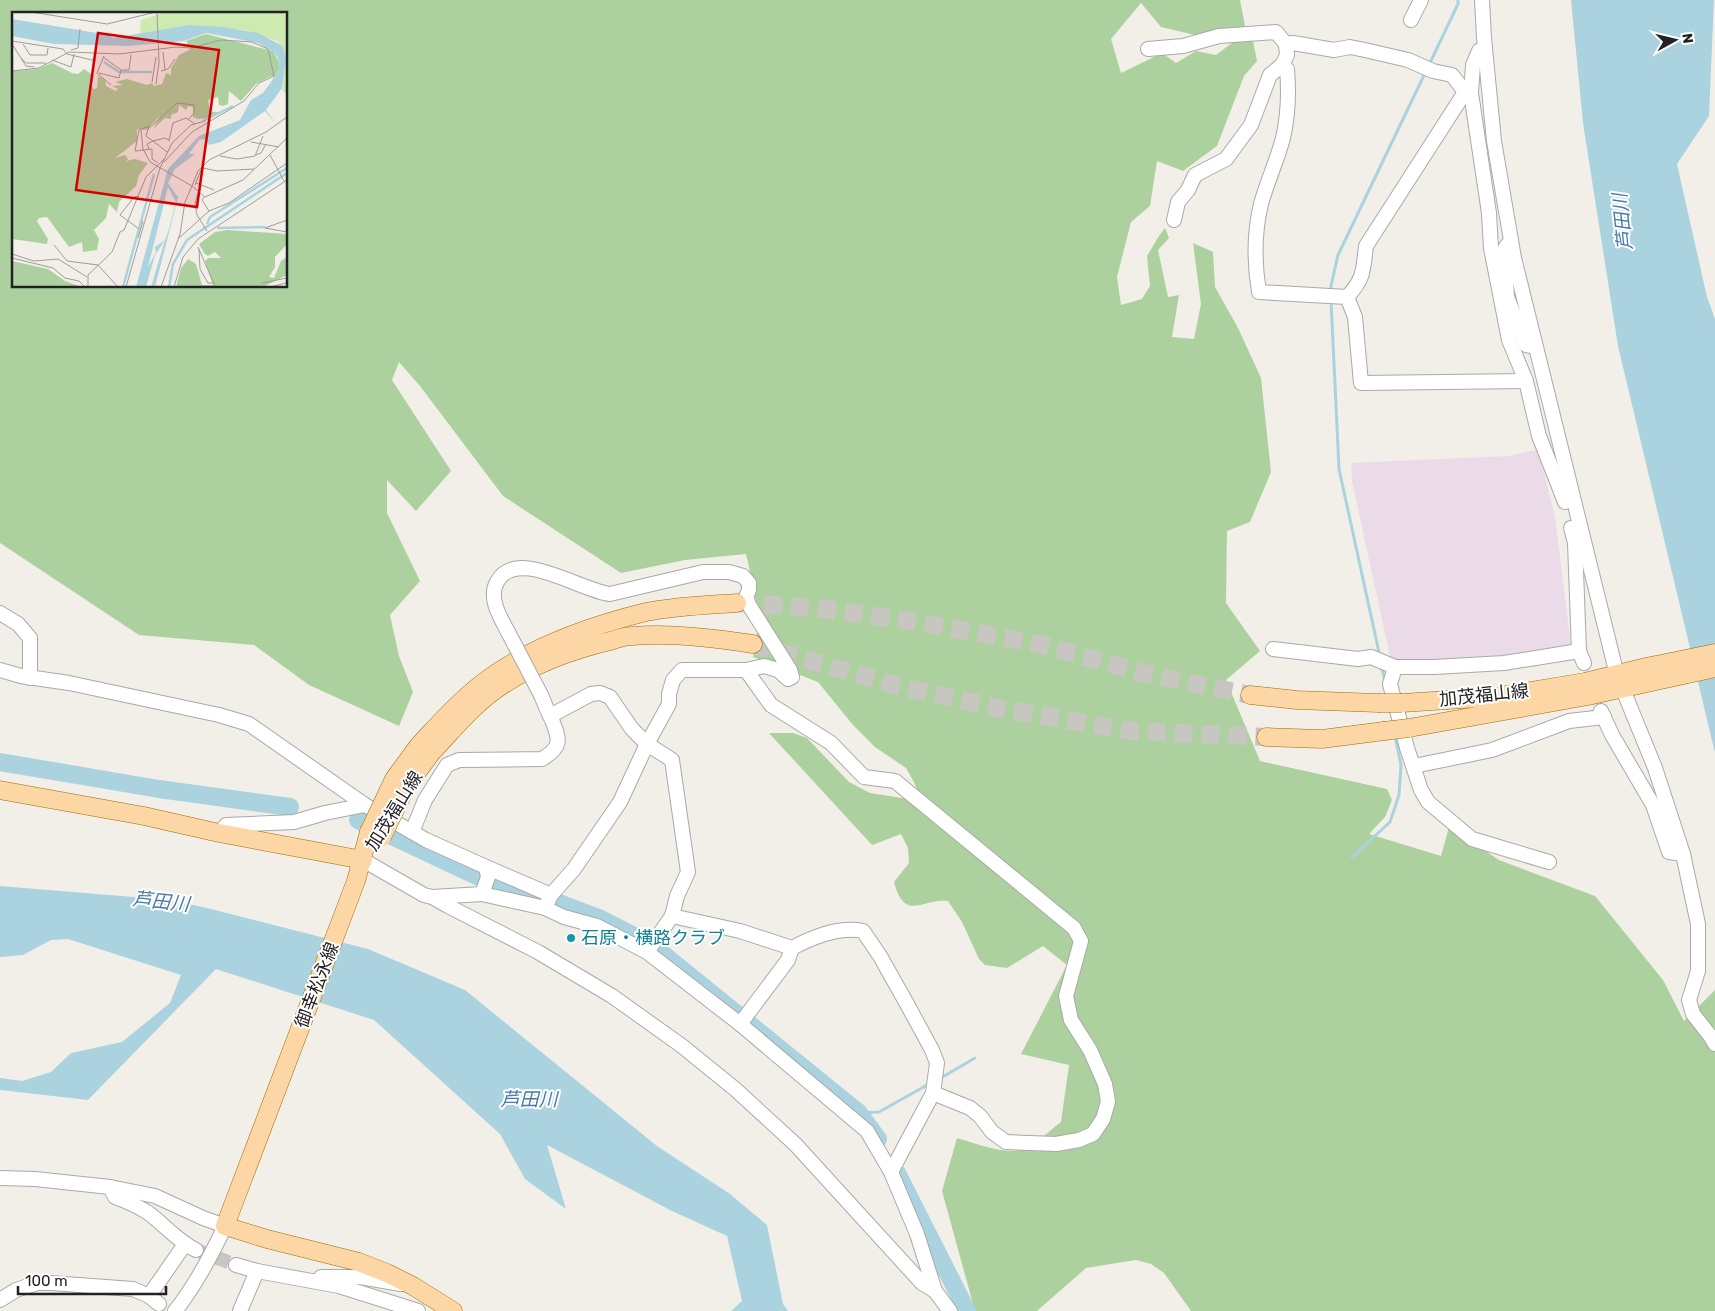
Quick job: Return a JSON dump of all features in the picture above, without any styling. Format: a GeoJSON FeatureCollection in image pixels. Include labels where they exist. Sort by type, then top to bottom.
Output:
{"type":"FeatureCollection","features":[{"type":"Feature","properties":{"kind":"main road","name":"加茂福山線"},"geometry":{"type":"LineString","coordinates":[[363,860],[376,834],[406,788],[426,748],[468,695],[500,670],[541,648],[581,632],[647,612],[688,606],[737,604]]}},
{"type":"Feature","properties":{"kind":"main road","name":"加茂福山線"},"geometry":{"type":"LineString","coordinates":[[426,748],[500,686],[545,662],[586,646],[630,636],[666,634],[753,644]]}},
{"type":"Feature","properties":{"kind":"main road","name":"加茂福山線"},"geometry":{"type":"LineString","coordinates":[[1266,737],[1322,739],[1409,728],[1620,682],[1715,653]]}},
{"type":"Feature","properties":{"kind":"main road","name":"加茂福山線"},"geometry":{"type":"LineString","coordinates":[[1649,674],[1715,668]]}},
{"type":"Feature","properties":{"kind":"main road","name":"加茂福山線"},"geometry":{"type":"LineString","coordinates":[[1250,695],[1297,700],[1402,703],[1494,697],[1585,682],[1620,682]]}},
{"type":"Feature","properties":{"kind":"main road"},"geometry":{"type":"LineString","coordinates":[[0,790],[144,816],[219,833],[363,860]]}},
{"type":"Feature","properties":{"kind":"main road","name":"御幸松永線"},"geometry":{"type":"LineString","coordinates":[[225,1226],[363,860]]}},
{"type":"Feature","properties":{"kind":"main road"},"geometry":{"type":"LineString","coordinates":[[225,1226],[267,1239],[359,1262],[387,1273],[412,1286],[453,1311]]}},
{"type":"Feature","properties":{"kind":"street"},"geometry":{"type":"LineString","coordinates":[[1411,20],[1421,0]]}},
{"type":"Feature","properties":{"kind":"street"},"geometry":{"type":"LineString","coordinates":[[1482,0],[1494,141],[1510,240],[1573,516],[1620,682],[1654,768],[1683,854],[1698,924],[1698,970],[1689,1000],[1693,1014],[1715,1044]]}},
{"type":"Feature","properties":{"kind":"street"},"geometry":{"type":"LineString","coordinates":[[1148,49],[1184,46],[1219,36],[1276,32],[1286,44],[1287,55],[1282,65],[1270,75],[1251,125],[1226,159],[1194,175],[1188,190],[1178,202],[1174,220]]}},
{"type":"Feature","properties":{"kind":"street"},"geometry":{"type":"LineString","coordinates":[[1286,44],[1293,43],[1334,50],[1350,47],[1408,60],[1452,75],[1468,92]]}},
{"type":"Feature","properties":{"kind":"street"},"geometry":{"type":"LineString","coordinates":[[1485,50],[1480,51],[1473,65],[1468,92],[1489,213],[1491,248],[1504,297],[1526,345],[1534,347]]}},
{"type":"Feature","properties":{"kind":"street"},"geometry":{"type":"LineString","coordinates":[[1282,65],[1287,70],[1289,92],[1283,138],[1261,205],[1255,243],[1255,268],[1259,292],[1342,297],[1358,285],[1362,276],[1366,246],[1468,92]]}},
{"type":"Feature","properties":{"kind":"street"},"geometry":{"type":"LineString","coordinates":[[1273,649],[1358,658],[1371,657],[1395,667],[1504,663],[1581,657],[1573,516],[1539,436],[1526,381],[1509,340],[1504,297],[1504,250],[1510,240]]}},
{"type":"Feature","properties":{"kind":"street"},"geometry":{"type":"LineString","coordinates":[[1342,297],[1355,318],[1361,383],[1526,381]]}},
{"type":"Feature","properties":{"kind":"street"},"geometry":{"type":"LineString","coordinates":[[412,832],[425,800],[447,765],[459,760],[542,759],[558,745],[559,736],[541,695],[500,617],[494,600],[494,587],[499,577],[505,571],[515,568],[539,570],[599,593],[610,594],[703,572],[729,572],[743,576],[749,583],[746,597],[749,605],[790,670],[792,677],[788,679],[778,670],[764,666],[746,670],[682,670],[673,680],[669,694],[669,704],[647,744],[620,802],[574,869],[551,895],[545,908]]}},
{"type":"Feature","properties":{"kind":"street"},"geometry":{"type":"LineString","coordinates":[[0,613],[18,624],[30,638],[30,678]]}},
{"type":"Feature","properties":{"kind":"street"},"geometry":{"type":"LineString","coordinates":[[1395,667],[1390,684],[1407,748],[1421,790],[1428,802],[1472,839],[1549,862]]}},
{"type":"Feature","properties":{"kind":"street"},"geometry":{"type":"LineString","coordinates":[[0,670],[30,678],[69,683],[219,714],[249,724],[365,806],[426,840],[551,895]]}},
{"type":"Feature","properties":{"kind":"street"},"geometry":{"type":"LineString","coordinates":[[746,670],[771,705],[831,743],[864,777],[895,781],[1074,928],[1081,941],[1066,996],[1071,1020],[1090,1050],[1105,1084],[1108,1102],[1103,1119],[1093,1134],[1079,1140],[1056,1144],[1006,1142],[992,1132],[980,1116],[970,1108],[934,1085]]}},
{"type":"Feature","properties":{"kind":"street"},"geometry":{"type":"LineString","coordinates":[[550,716],[591,694],[600,693],[610,697],[632,730],[647,744],[672,760],[688,872],[672,916],[650,948]]}},
{"type":"Feature","properties":{"kind":"street"},"geometry":{"type":"LineString","coordinates":[[1414,766],[1492,750],[1569,721],[1602,713],[1612,735],[1653,806],[1669,852],[1683,854]]}},
{"type":"Feature","properties":{"kind":"street"},"geometry":{"type":"LineString","coordinates":[[219,833],[226,825],[294,822],[325,813],[365,806]]}},
{"type":"Feature","properties":{"kind":"street"},"geometry":{"type":"LineString","coordinates":[[363,860],[416,892],[432,897],[546,957],[612,996],[682,1046],[735,1089],[795,1144],[922,1283],[935,1290]]}},
{"type":"Feature","properties":{"kind":"street"},"geometry":{"type":"LineString","coordinates":[[482,894],[488,877],[486,867]]}},
{"type":"Feature","properties":{"kind":"street"},"geometry":{"type":"LineString","coordinates":[[432,897],[482,894],[545,908],[564,917],[597,926],[650,948],[867,1130],[891,1172],[917,1234],[935,1290],[950,1311]]}},
{"type":"Feature","properties":{"kind":"street"},"geometry":{"type":"LineString","coordinates":[[672,916],[740,932],[792,948],[840,930],[863,931],[884,964],[932,1050],[936,1063],[934,1085],[891,1172]]}},
{"type":"Feature","properties":{"kind":"street"},"geometry":{"type":"LineString","coordinates":[[740,1024],[788,960],[792,948]]}},
{"type":"Feature","properties":{"kind":"street"},"geometry":{"type":"LineString","coordinates":[[0,1178],[36,1178],[110,1186],[155,1196],[225,1226],[207,1265],[175,1311]]}},
{"type":"Feature","properties":{"kind":"street"},"geometry":{"type":"LineString","coordinates":[[0,1300],[16,1290],[37,1283],[133,1289],[154,1300],[191,1247],[147,1213],[115,1197],[110,1186]]}},
{"type":"Feature","properties":{"kind":"street"},"geometry":{"type":"LineString","coordinates":[[236,1265],[257,1271],[339,1286],[418,1311]]}},
{"type":"Feature","properties":{"kind":"street"},"geometry":{"type":"LineString","coordinates":[[240,1311],[257,1271]]}},
{"type":"Feature","properties":{"kind":"street"},"geometry":{"type":"LineString","coordinates":[[305,1280],[327,1276],[360,1277],[412,1286]]}},
{"type":"Feature","properties":{"kind":"shaded area"},"geometry":{"type":"Polygon","coordinates":[[[1536,450],[1539,452],[1555,517],[1571,646],[1505,659],[1500,655],[1455,662],[1391,661],[1352,481],[1351,463],[1508,456],[1536,450]]]}},
{"type":"Feature","properties":{"kind":"green space"},"geometry":{"type":"Polygon","coordinates":[[[0,0],[1240,0],[1245,26],[1199,36],[1161,27],[1141,3],[1111,39],[1121,73],[1162,53],[1176,63],[1196,51],[1216,55],[1236,40],[1253,41],[1257,61],[1244,76],[1217,146],[1183,171],[1157,161],[1150,206],[1131,222],[1117,277],[1121,305],[1142,299],[1150,286],[1147,256],[1165,228],[1169,238],[1158,250],[1168,297],[1179,295],[1172,337],[1194,339],[1201,304],[1193,243],[1213,252],[1215,287],[1238,328],[1261,378],[1271,472],[1250,522],[1227,531],[1226,603],[1260,651],[1226,680],[1260,761],[1387,789],[1392,800],[1385,817],[1369,834],[1441,856],[1449,827],[1499,860],[1595,896],[1663,980],[1684,1021],[1715,990],[1715,1311],[1191,1311],[1164,1273],[1151,1264],[1136,1260],[1086,1268],[1037,1311],[975,1311],[942,1191],[957,1138],[1001,1150],[1019,1150],[1035,1143],[1061,1122],[1069,1065],[1021,1054],[1067,965],[1043,946],[1007,968],[985,965],[979,959],[962,922],[948,901],[915,906],[903,902],[894,882],[909,863],[908,848],[901,834],[872,845],[769,733],[793,733],[807,738],[849,782],[870,793],[908,799],[916,798],[917,790],[906,768],[875,747],[853,725],[818,682],[753,657],[756,644],[757,618],[746,554],[685,560],[621,573],[503,496],[420,386],[399,362],[392,380],[451,471],[416,511],[387,480],[387,513],[420,581],[390,615],[399,656],[413,692],[399,726],[309,685],[254,645],[139,635],[0,543],[0,0]]]}},
{"type":"Feature","properties":{"kind":"water","name":"芦田川"},"geometry":{"type":"Polygon","coordinates":[[[1571,0],[1714,0],[1709,116],[1677,164],[1707,297],[1715,319],[1715,753],[1618,346],[1583,123],[1571,0]]]}},
{"type":"Feature","properties":{"kind":"water","name":"芦田川"},"geometry":{"type":"Polygon","coordinates":[[[0,886],[170,900],[207,908],[368,949],[465,990],[657,1146],[730,1194],[767,1225],[783,1304],[788,1311],[731,1311],[742,1301],[727,1236],[672,1211],[547,1145],[566,1209],[525,1179],[500,1134],[374,1020],[216,969],[88,1100],[0,1090],[0,1078],[22,1081],[51,1072],[71,1053],[122,1042],[170,1003],[181,975],[68,939],[51,940],[23,955],[0,957],[0,886]]]}},
{"type":"Feature","properties":{"kind":"waterway"},"geometry":{"type":"LineString","coordinates":[[1429,65],[1458,4],[1458,0]]}},
{"type":"Feature","properties":{"kind":"waterway"},"geometry":{"type":"LineString","coordinates":[[1331,291],[1338,255],[1426,71]]}},
{"type":"Feature","properties":{"kind":"waterway"},"geometry":{"type":"LineString","coordinates":[[1331,300],[1339,469],[1380,657]]}},
{"type":"Feature","properties":{"kind":"waterway"},"geometry":{"type":"LineString","coordinates":[[1381,665],[1385,681]]}},
{"type":"Feature","properties":{"kind":"waterway"},"geometry":{"type":"LineString","coordinates":[[1352,857],[1390,822],[1399,795],[1401,765],[1395,736]]}},
{"type":"Feature","properties":{"kind":"waterway"},"geometry":{"type":"LineString","coordinates":[[0,762],[159,789],[290,807]]}},
{"type":"Feature","properties":{"kind":"waterway"},"geometry":{"type":"LineString","coordinates":[[358,820],[477,876]]}},
{"type":"Feature","properties":{"kind":"waterway"},"geometry":{"type":"LineString","coordinates":[[495,882],[533,894]]}},
{"type":"Feature","properties":{"kind":"waterway"},"geometry":{"type":"LineString","coordinates":[[556,902],[601,919],[638,938],[664,955],[859,1113],[878,1139]]}},
{"type":"Feature","properties":{"kind":"waterway"},"geometry":{"type":"LineString","coordinates":[[939,1079],[975,1058]]}},
{"type":"Feature","properties":{"kind":"waterway"},"geometry":{"type":"LineString","coordinates":[[859,1113],[879,1112],[929,1084]]}},
{"type":"Feature","properties":{"kind":"waterway"},"geometry":{"type":"LineString","coordinates":[[897,1173],[967,1311]]}},
{"type":"Feature","properties":{"kind":"tunnel"},"geometry":{"type":"LineString","coordinates":[[737,603],[816,608],[917,622],[1039,644],[1147,674],[1250,695]]}},
{"type":"Feature","properties":{"kind":"tunnel"},"geometry":{"type":"LineString","coordinates":[[753,644],[894,685],[1002,709],[1131,731],[1266,737]]}},
{"type":"Feature","properties":{"kind":"tunnel"},"geometry":{"type":"LineString","coordinates":[[196,1250],[236,1265]]}},
{"type":"Feature","properties":{"kind":"place","name":"石原・横路クラブ"},"geometry":{"type":"Point","coordinates":[571,938]}}]}
